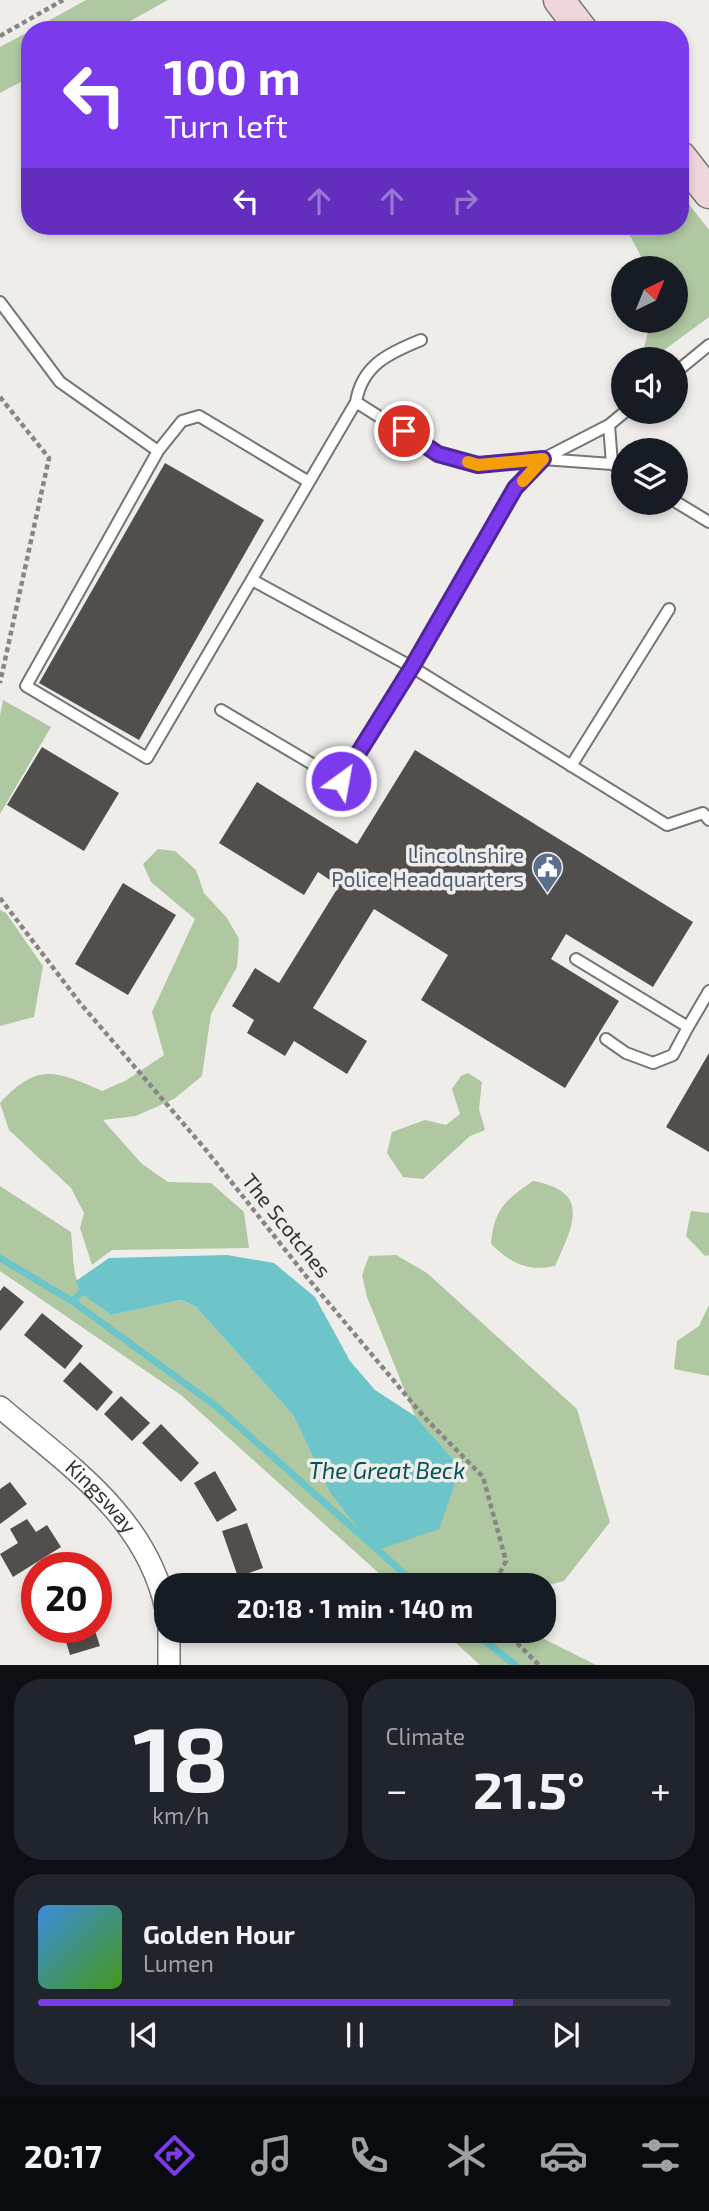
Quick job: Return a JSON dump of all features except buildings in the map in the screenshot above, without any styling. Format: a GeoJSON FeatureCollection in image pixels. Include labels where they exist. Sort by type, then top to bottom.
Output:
{"type":"FeatureCollection","features":[{"type":"Feature","properties":{"kind":"street"},"geometry":{"type":"LineString","coordinates":[[559,0],[575,21]]}},
{"type":"Feature","properties":{"kind":"street"},"geometry":{"type":"LineString","coordinates":[[689,167],[709,193]]}},
{"type":"Feature","properties":{"kind":"street","name":"Kingsway"},"geometry":{"type":"LineString","coordinates":[[0,1407],[120,1512],[147,1553],[155,1573]]}},
{"type":"Feature","properties":{"kind":"street"},"geometry":{"type":"LineString","coordinates":[[169,1643],[169,1665]]}},
{"type":"Feature","properties":{"kind":"lane"},"geometry":{"type":"LineString","coordinates":[[0,302],[60,382],[158,451]]}},
{"type":"Feature","properties":{"kind":"lane"},"geometry":{"type":"LineString","coordinates":[[309,482],[199,416],[182,421],[158,451],[26,686],[147,758],[356,402],[359,383],[386,354],[421,340]]}},
{"type":"Feature","properties":{"kind":"lane"},"geometry":{"type":"LineString","coordinates":[[688,362],[709,345]]}},
{"type":"Feature","properties":{"kind":"lane"},"geometry":{"type":"LineString","coordinates":[[356,402],[438,454],[478,465],[543,459],[611,464]]}},
{"type":"Feature","properties":{"kind":"lane"},"geometry":{"type":"LineString","coordinates":[[221,710],[341,781],[412,667],[515,488],[543,459],[609,425],[611,451]]}},
{"type":"Feature","properties":{"kind":"lane"},"geometry":{"type":"LineString","coordinates":[[688,509],[709,522]]}},
{"type":"Feature","properties":{"kind":"lane"},"geometry":{"type":"LineString","coordinates":[[252,580],[412,667],[667,825],[707,813]]}},
{"type":"Feature","properties":{"kind":"lane"},"geometry":{"type":"LineString","coordinates":[[571,766],[669,609]]}},
{"type":"Feature","properties":{"kind":"lane"},"geometry":{"type":"LineString","coordinates":[[576,959],[688,1027]]}},
{"type":"Feature","properties":{"kind":"lane"},"geometry":{"type":"LineString","coordinates":[[606,1039],[626,1052],[653,1063],[673,1055],[709,991]]}},
{"type":"Feature","properties":{"kind":"path"},"geometry":{"type":"LineString","coordinates":[[26,21],[62,0]]}},
{"type":"Feature","properties":{"kind":"path"},"geometry":{"type":"LineString","coordinates":[[0,36],[21,24]]}},
{"type":"Feature","properties":{"kind":"path"},"geometry":{"type":"LineString","coordinates":[[0,397],[49,458],[0,683]]}},
{"type":"Feature","properties":{"kind":"path","name":"The Scotches"},"geometry":{"type":"LineString","coordinates":[[0,898],[80,1003],[206,1150],[306,1276],[425,1418],[483,1477],[506,1561],[500,1573]]}},
{"type":"Feature","properties":{"kind":"path"},"geometry":{"type":"LineString","coordinates":[[517,1643],[539,1665]]}},
{"type":"Feature","properties":{"kind":"green space"},"geometry":{"type":"Polygon","coordinates":[[[86,0],[168,0],[130,21],[48,21],[86,0]]]}},
{"type":"Feature","properties":{"kind":"green space"},"geometry":{"type":"Polygon","coordinates":[[[21,36],[21,82],[0,93],[0,47],[21,36]]]}},
{"type":"Feature","properties":{"kind":"green space"},"geometry":{"type":"Polygon","coordinates":[[[689,204],[709,230],[709,317],[688,332],[688,256],[641,256],[630,235],[689,235],[689,204]]]}},
{"type":"Feature","properties":{"kind":"green space"},"geometry":{"type":"Polygon","coordinates":[[[648,333],[687,333],[668,347],[644,347],[648,333]]]}},
{"type":"Feature","properties":{"kind":"green space"},"geometry":{"type":"Polygon","coordinates":[[[3,700],[51,727],[0,814],[0,716],[3,700]]]}},
{"type":"Feature","properties":{"kind":"green space"},"geometry":{"type":"Polygon","coordinates":[[[158,849],[175,851],[196,870],[204,893],[227,918],[239,939],[237,967],[211,1014],[202,1076],[174,1099],[136,1116],[103,1120],[142,1164],[168,1182],[211,1183],[244,1212],[249,1248],[112,1250],[92,1265],[80,1228],[84,1213],[71,1188],[9,1130],[0,1103],[25,1081],[47,1074],[71,1078],[102,1091],[125,1081],[164,1055],[152,1012],[195,919],[151,882],[143,864],[158,849]]]}},
{"type":"Feature","properties":{"kind":"green space"},"geometry":{"type":"Polygon","coordinates":[[[0,910],[6,913],[43,966],[34,1017],[0,1026],[0,910]]]}},
{"type":"Feature","properties":{"kind":"green space"},"geometry":{"type":"Polygon","coordinates":[[[468,1073],[482,1082],[479,1109],[485,1130],[470,1136],[423,1179],[403,1177],[387,1153],[392,1132],[425,1120],[446,1125],[460,1114],[452,1089],[461,1076],[468,1073]]]}},
{"type":"Feature","properties":{"kind":"green space"},"geometry":{"type":"Polygon","coordinates":[[[533,1181],[552,1186],[564,1193],[571,1202],[573,1212],[572,1224],[555,1266],[545,1268],[528,1267],[513,1261],[491,1244],[498,1214],[508,1200],[533,1181]]]}},
{"type":"Feature","properties":{"kind":"green space"},"geometry":{"type":"Polygon","coordinates":[[[0,1186],[71,1232],[77,1281],[88,1296],[111,1315],[181,1300],[195,1306],[293,1415],[329,1491],[454,1460],[415,1416],[367,1297],[362,1275],[369,1256],[396,1255],[427,1273],[577,1409],[610,1522],[564,1581],[556,1583],[556,1573],[379,1573],[181,1395],[0,1271],[0,1186]]]}},
{"type":"Feature","properties":{"kind":"green space"},"geometry":{"type":"Polygon","coordinates":[[[691,1211],[709,1213],[709,1255],[705,1256],[686,1236],[691,1211]]]}},
{"type":"Feature","properties":{"kind":"green space"},"geometry":{"type":"Polygon","coordinates":[[[709,1305],[709,1376],[674,1369],[677,1341],[699,1326],[709,1305]]]}},
{"type":"Feature","properties":{"kind":"green space"},"geometry":{"type":"Polygon","coordinates":[[[456,1643],[552,1643],[596,1665],[480,1665],[456,1643]]]}},
{"type":"Feature","properties":{"kind":"water","name":"The Great Beck"},"geometry":{"type":"Polygon","coordinates":[[[227,1255],[274,1263],[315,1297],[350,1361],[375,1390],[415,1416],[454,1460],[458,1475],[439,1529],[381,1549],[371,1545],[329,1491],[293,1415],[195,1306],[181,1300],[111,1315],[81,1293],[76,1281],[109,1258],[227,1255]]]}},
{"type":"Feature","properties":{"kind":"waterway","name":"The Great Beck"},"geometry":{"type":"LineString","coordinates":[[0,1258],[72,1301],[81,1293]]}},
{"type":"Feature","properties":{"kind":"waterway","name":"The Great Beck"},"geometry":{"type":"LineString","coordinates":[[72,1301],[216,1406],[403,1573]]}},
{"type":"Feature","properties":{"kind":"waterway","name":"The Great Beck"},"geometry":{"type":"LineString","coordinates":[[488,1643],[515,1665]]}},
{"type":"Feature","properties":{"kind":"slow traffic"},"geometry":{"type":"LineString","coordinates":[[468,462],[478,465],[543,459],[523,481]]}},
{"type":"Feature","properties":{"kind":"place","name":"Lincolnshire Police Headquarters"},"geometry":{"type":"Point","coordinates":[547,895]}},
{"type":"Feature","properties":{"kind":"route"},"geometry":{"type":"LineString","coordinates":[[341,781],[412,667],[515,488],[543,459],[478,465],[438,454],[404,431]]}}]}
